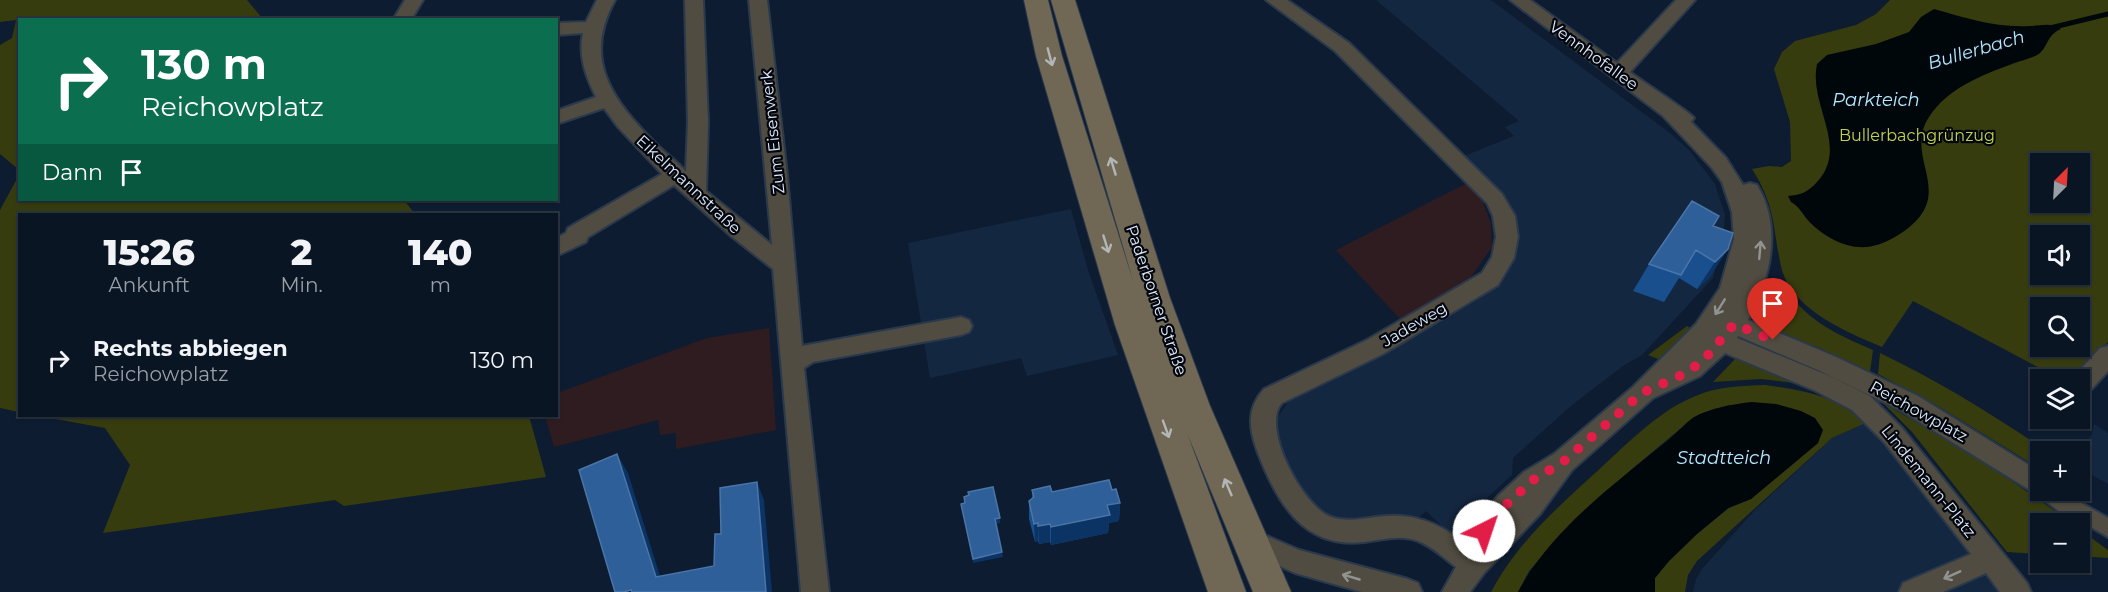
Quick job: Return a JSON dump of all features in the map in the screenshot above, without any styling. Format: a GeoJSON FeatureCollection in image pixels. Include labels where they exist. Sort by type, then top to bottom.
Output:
{"type":"FeatureCollection","features":[{"type":"Feature","properties":{"kind":"main road","name":"Paderborner Straße"},"geometry":{"type":"LineString","coordinates":[[1036,0],[1049,56],[1131,325],[1227,592]]}},
{"type":"Feature","properties":{"kind":"main road","name":"Paderborner Straße"},"geometry":{"type":"LineString","coordinates":[[1063,0],[1154,298],[1193,406],[1272,592]]}},
{"type":"Feature","properties":{"kind":"street"},"geometry":{"type":"LineString","coordinates":[[403,18],[414,0]]}},
{"type":"Feature","properties":{"kind":"street","name":"Eikelmannstraße"},"geometry":{"type":"LineString","coordinates":[[606,0],[593,21],[590,46],[596,81],[616,115],[761,250],[784,265]]}},
{"type":"Feature","properties":{"kind":"street"},"geometry":{"type":"LineString","coordinates":[[694,0],[698,112],[696,191]]}},
{"type":"Feature","properties":{"kind":"street","name":"Zum Eisenwerk"},"geometry":{"type":"LineString","coordinates":[[758,0],[777,175],[784,265]]}},
{"type":"Feature","properties":{"kind":"street","name":"Jadeweg"},"geometry":{"type":"LineString","coordinates":[[1275,0],[1342,47],[1468,170],[1495,199],[1504,216],[1507,237],[1503,258],[1490,279],[1375,347],[1273,396],[1264,407],[1262,418],[1270,452],[1293,497],[1316,522],[1348,532],[1396,526],[1413,527],[1428,532],[1472,564]]}},
{"type":"Feature","properties":{"kind":"street","name":"Vennhofallee"},"geometry":{"type":"LineString","coordinates":[[1518,0],[1670,111]]}},
{"type":"Feature","properties":{"kind":"street"},"geometry":{"type":"LineString","coordinates":[[1619,73],[1686,0]]}},
{"type":"Feature","properties":{"kind":"street"},"geometry":{"type":"LineString","coordinates":[[558,29],[592,27]]}},
{"type":"Feature","properties":{"kind":"street"},"geometry":{"type":"LineString","coordinates":[[558,117],[608,100]]}},
{"type":"Feature","properties":{"kind":"street"},"geometry":{"type":"LineString","coordinates":[[1670,111],[1719,163],[1731,180],[1743,212],[1745,239],[1720,332]]}},
{"type":"Feature","properties":{"kind":"street"},"geometry":{"type":"LineString","coordinates":[[1456,592],[1472,564],[1497,542],[1546,490],[1563,462],[1642,393],[1694,368],[1748,298],[1760,259],[1762,229],[1750,189],[1733,162],[1692,122],[1670,111]]}},
{"type":"Feature","properties":{"kind":"street"},"geometry":{"type":"LineString","coordinates":[[558,247],[677,174]]}},
{"type":"Feature","properties":{"kind":"street"},"geometry":{"type":"LineString","coordinates":[[784,265],[816,592]]}},
{"type":"Feature","properties":{"kind":"street"},"geometry":{"type":"LineString","coordinates":[[792,365],[800,357],[809,353],[961,326]]}},
{"type":"Feature","properties":{"kind":"street","name":"Lindemann-Platz"},"geometry":{"type":"LineString","coordinates":[[1720,332],[1786,357],[1874,414],[2017,592]]}},
{"type":"Feature","properties":{"kind":"street"},"geometry":{"type":"LineString","coordinates":[[2090,375],[2108,355]]}},
{"type":"Feature","properties":{"kind":"street","name":"Reichowplatz"},"geometry":{"type":"LineString","coordinates":[[1786,357],[1909,404],[2030,479]]}},
{"type":"Feature","properties":{"kind":"street"},"geometry":{"type":"LineString","coordinates":[[2065,501],[2108,528]]}},
{"type":"Feature","properties":{"kind":"street"},"geometry":{"type":"LineString","coordinates":[[1251,541],[1295,561],[1408,592]]}},
{"type":"Feature","properties":{"kind":"street"},"geometry":{"type":"LineString","coordinates":[[1914,592],[1990,558]]}},
{"type":"Feature","properties":{"kind":"shaded area"},"geometry":{"type":"Polygon","coordinates":[[[1376,0],[1491,0],[1670,133],[1689,150],[1715,184],[1725,215],[1723,240],[1713,278],[1642,355],[1623,366],[1572,405],[1513,458],[1512,475],[1490,495],[1453,537],[1426,511],[1417,519],[1410,516],[1385,517],[1346,523],[1322,515],[1301,492],[1289,472],[1276,440],[1273,424],[1288,402],[1384,355],[1480,298],[1506,273],[1514,259],[1500,193],[1464,156],[1514,136],[1505,127],[1519,121],[1376,0]]]}},
{"type":"Feature","properties":{"kind":"shaded area"},"geometry":{"type":"Polygon","coordinates":[[[1467,183],[1483,202],[1491,224],[1492,247],[1469,280],[1401,320],[1336,250],[1467,183]]]}},
{"type":"Feature","properties":{"kind":"shaded area"},"geometry":{"type":"Polygon","coordinates":[[[1071,209],[1088,270],[1118,355],[1027,376],[1021,358],[930,378],[908,243],[1071,209]]]}},
{"type":"Feature","properties":{"kind":"shaded area"},"geometry":{"type":"Polygon","coordinates":[[[769,328],[776,430],[676,449],[676,433],[660,435],[658,420],[554,447],[545,417],[558,417],[558,393],[707,338],[769,328]]]}},
{"type":"Feature","properties":{"kind":"shaded area"},"geometry":{"type":"Polygon","coordinates":[[[1868,422],[2007,592],[1693,592],[1696,579],[1702,569],[1755,510],[1832,438],[1868,422]]]}},
{"type":"Feature","properties":{"kind":"shaded area"},"geometry":{"type":"Polygon","coordinates":[[[2094,424],[2108,433],[2108,484],[2090,474],[2090,441],[2087,441],[2094,424]]]}},
{"type":"Feature","properties":{"kind":"green space"},"geometry":{"type":"Polygon","coordinates":[[[0,0],[247,0],[262,18],[18,18],[18,169],[0,154],[0,45],[12,38],[16,20],[0,22],[0,0]]]}},
{"type":"Feature","properties":{"kind":"green space","name":"Bullerbachgrünzug"},"geometry":{"type":"Polygon","coordinates":[[[1890,0],[2108,0],[2108,342],[2084,366],[2069,369],[2041,369],[1913,301],[1882,347],[1822,317],[1796,295],[1786,281],[1769,206],[1760,182],[1752,169],[1769,166],[1782,167],[1791,161],[1790,122],[1774,69],[1782,52],[1795,41],[1856,25],[1876,14],[1890,0]]]}},
{"type":"Feature","properties":{"kind":"green space"},"geometry":{"type":"Polygon","coordinates":[[[18,177],[18,201],[405,201],[414,213],[18,213],[18,412],[0,408],[0,210],[18,177]]]}},
{"type":"Feature","properties":{"kind":"green space"},"geometry":{"type":"Polygon","coordinates":[[[1777,281],[1800,306],[1820,323],[1873,350],[1870,372],[1848,361],[1845,365],[1838,361],[1839,357],[1815,346],[1813,350],[1806,347],[1807,343],[1783,333],[1780,337],[1756,328],[1764,315],[1777,281]]]}},
{"type":"Feature","properties":{"kind":"green space"},"geometry":{"type":"Polygon","coordinates":[[[1687,326],[1693,330],[1663,361],[1648,355],[1687,326]]]}},
{"type":"Feature","properties":{"kind":"green space"},"geometry":{"type":"Polygon","coordinates":[[[1880,353],[1965,399],[2032,441],[2030,441],[2030,463],[1938,406],[1878,374],[1880,353]]]}},
{"type":"Feature","properties":{"kind":"green space"},"geometry":{"type":"Polygon","coordinates":[[[1736,358],[1802,384],[1761,379],[1713,382],[1736,358]]]}},
{"type":"Feature","properties":{"kind":"green space"},"geometry":{"type":"Polygon","coordinates":[[[1765,385],[1820,396],[1845,406],[1868,422],[1832,438],[1697,561],[1688,575],[1685,592],[1655,592],[1655,578],[1697,534],[1729,508],[1751,499],[1818,443],[1729,405],[1703,413],[1692,419],[1633,468],[1569,526],[1529,571],[1518,592],[1491,592],[1515,555],[1543,522],[1649,424],[1685,401],[1706,392],[1732,387],[1765,385]]]}},
{"type":"Feature","properties":{"kind":"green space"},"geometry":{"type":"Polygon","coordinates":[[[1883,403],[1986,463],[2030,494],[2030,501],[2040,501],[2058,513],[2030,513],[2030,553],[2007,552],[1912,432],[1883,403]]]}},
{"type":"Feature","properties":{"kind":"green space"},"geometry":{"type":"Polygon","coordinates":[[[44,417],[529,417],[546,477],[344,506],[335,500],[103,533],[130,465],[105,428],[44,417]]]}},
{"type":"Feature","properties":{"kind":"green space"},"geometry":{"type":"Polygon","coordinates":[[[2090,537],[2108,550],[2108,558],[2090,557],[2090,537]]]}},
{"type":"Feature","properties":{"kind":"water","name":"Parkteich"},"geometry":{"type":"Polygon","coordinates":[[[1934,9],[1993,24],[2049,25],[2061,29],[2052,35],[2044,49],[2037,55],[1988,73],[1966,84],[1945,98],[1929,117],[1922,133],[1922,148],[1929,192],[1925,207],[1915,222],[1895,237],[1878,245],[1860,247],[1841,243],[1815,227],[1788,196],[1804,192],[1817,182],[1826,168],[1830,154],[1826,125],[1818,95],[1817,64],[1827,55],[1876,44],[1909,32],[1921,17],[1934,9]]]}},
{"type":"Feature","properties":{"kind":"water","name":"Stadtteich"},"geometry":{"type":"Polygon","coordinates":[[[1752,402],[1776,404],[1801,411],[1815,418],[1823,430],[1818,443],[1751,499],[1728,508],[1697,534],[1655,578],[1655,592],[1518,592],[1548,548],[1584,510],[1690,420],[1715,409],[1752,402]]]}},
{"type":"Feature","properties":{"kind":"building"},"geometry":{"type":"Polygon","coordinates":[[[1692,201],[1719,216],[1713,226],[1733,233],[1728,249],[1715,262],[1696,250],[1681,275],[1649,264],[1692,201]]]}},
{"type":"Feature","properties":{"kind":"building"},"geometry":{"type":"Polygon","coordinates":[[[617,454],[656,577],[714,566],[715,534],[721,534],[720,488],[757,482],[766,592],[632,592],[631,590],[615,592],[579,470],[617,454]]]}},
{"type":"Feature","properties":{"kind":"building"},"geometry":{"type":"Polygon","coordinates":[[[1109,480],[1112,490],[1116,489],[1120,503],[1107,505],[1110,515],[1051,527],[1050,524],[1038,526],[1038,523],[1034,524],[1029,501],[1034,497],[1032,490],[1050,486],[1052,492],[1109,480]]]}},
{"type":"Feature","properties":{"kind":"building"},"geometry":{"type":"Polygon","coordinates":[[[993,487],[1000,518],[995,519],[1002,552],[973,559],[961,504],[965,503],[964,497],[969,495],[968,492],[993,487]]]}},
{"type":"Feature","properties":{"kind":"waterway","name":"Bullerbach"},"geometry":{"type":"LineString","coordinates":[[2050,28],[2108,14]]}},
{"type":"Feature","properties":{"kind":"route"},"geometry":{"type":"LineString","coordinates":[[1484,531],[1507,504],[1533,480],[1563,462],[1642,393],[1682,375],[1703,361],[1734,324],[1773,340]]}}]}
